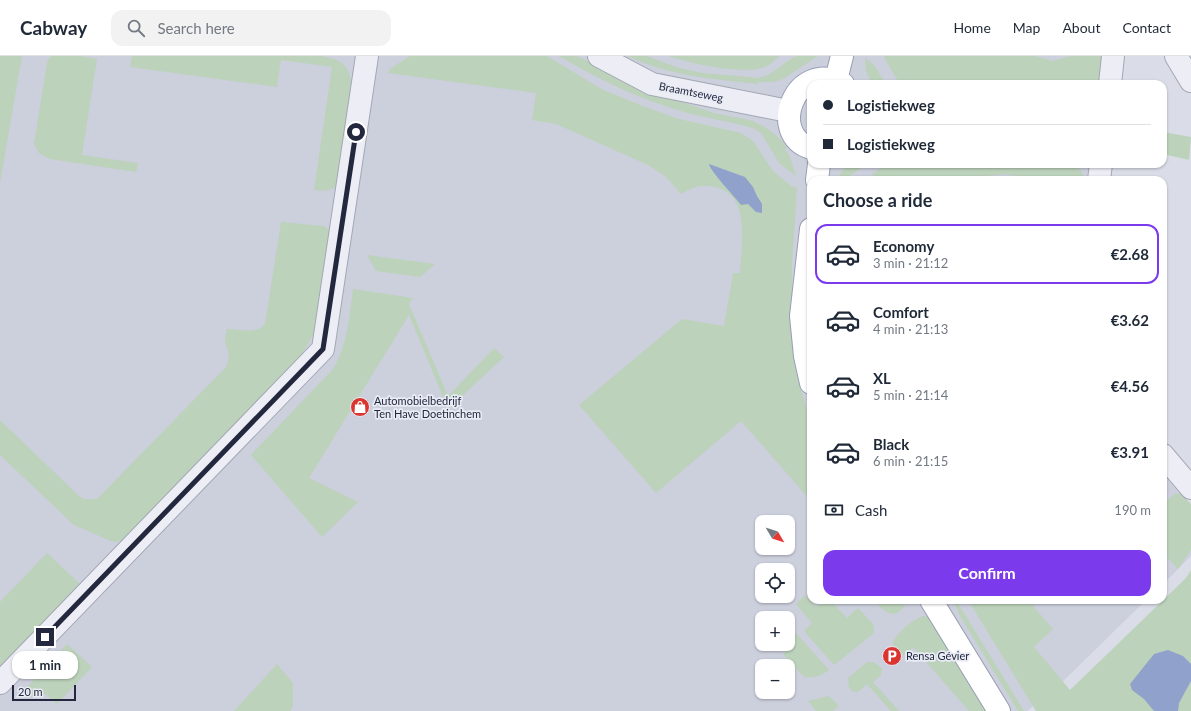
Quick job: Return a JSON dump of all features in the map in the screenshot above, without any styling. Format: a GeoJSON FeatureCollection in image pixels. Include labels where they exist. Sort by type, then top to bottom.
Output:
{"type":"FeatureCollection","features":[{"type":"Feature","properties":{"kind":"main road"},"geometry":{"type":"LineString","coordinates":[[839,80],[842,56]]}},
{"type":"Feature","properties":{"kind":"main road"},"geometry":{"type":"LineString","coordinates":[[807,83],[794,96],[788,111],[790,125],[796,138],[807,145]]}},
{"type":"Feature","properties":{"kind":"main road"},"geometry":{"type":"LineString","coordinates":[[807,264],[801,316],[807,365]]}},
{"type":"Feature","properties":{"kind":"main road"},"geometry":{"type":"LineString","coordinates":[[933,604],[999,711]]}},
{"type":"Feature","properties":{"kind":"street"},"geometry":{"type":"LineString","coordinates":[[0,683],[323,349],[367,56]]}},
{"type":"Feature","properties":{"kind":"street","name":"Braamtseweg"},"geometry":{"type":"LineString","coordinates":[[599,56],[652,84],[788,111]]}},
{"type":"Feature","properties":{"kind":"street"},"geometry":{"type":"LineString","coordinates":[[1110,80],[1113,56]]}},
{"type":"Feature","properties":{"kind":"street"},"geometry":{"type":"LineString","coordinates":[[1176,56],[1191,81]]}},
{"type":"Feature","properties":{"kind":"street"},"geometry":{"type":"LineString","coordinates":[[1167,460],[1191,488]]}},
{"type":"Feature","properties":{"kind":"shaded area"},"geometry":{"type":"Polygon","coordinates":[[[0,56],[1105,56],[1102,80],[807,80],[807,168],[1088,168],[1088,176],[807,176],[807,604],[1142,604],[1051,693],[1027,711],[0,711],[0,56]]]}},
{"type":"Feature","properties":{"kind":"shaded area"},"geometry":{"type":"Polygon","coordinates":[[[1167,479],[1191,508],[1191,556],[1167,580],[1167,479]]]}},
{"type":"Feature","properties":{"kind":"green space"},"geometry":{"type":"Polygon","coordinates":[[[0,56],[22,56],[0,183],[0,56]]]}},
{"type":"Feature","properties":{"kind":"green space"},"geometry":{"type":"Polygon","coordinates":[[[51,56],[80,56],[97,59],[82,155],[138,163],[136,172],[50,159],[39,153],[34,144],[47,62],[51,56]]]}},
{"type":"Feature","properties":{"kind":"green space"},"geometry":{"type":"Polygon","coordinates":[[[132,56],[321,56],[337,60],[345,66],[351,82],[340,181],[332,189],[322,191],[314,190],[332,67],[281,60],[277,87],[130,67],[132,56]]]}},
{"type":"Feature","properties":{"kind":"green space"},"geometry":{"type":"Polygon","coordinates":[[[410,56],[547,56],[603,90],[679,119],[741,133],[753,141],[773,171],[791,186],[797,188],[792,264],[792,341],[796,372],[807,410],[807,496],[741,421],[656,493],[579,405],[682,319],[724,326],[733,273],[740,273],[742,224],[736,201],[728,193],[718,188],[708,186],[690,189],[681,194],[665,176],[648,165],[556,124],[532,120],[536,93],[388,73],[390,69],[410,56]]]}},
{"type":"Feature","properties":{"kind":"green space"},"geometry":{"type":"Polygon","coordinates":[[[559,56],[577,56],[639,86],[714,113],[754,121],[764,126],[787,147],[785,149],[790,157],[796,176],[779,163],[761,133],[755,129],[668,107],[605,81],[559,56]]]}},
{"type":"Feature","properties":{"kind":"green space"},"geometry":{"type":"Polygon","coordinates":[[[627,56],[647,56],[679,68],[703,73],[759,78],[770,74],[794,57],[818,56],[783,79],[774,82],[758,82],[758,84],[691,76],[643,63],[627,56]]]}},
{"type":"Feature","properties":{"kind":"green space"},"geometry":{"type":"Polygon","coordinates":[[[669,56],[780,56],[765,67],[753,70],[742,70],[702,65],[669,56]]]}},
{"type":"Feature","properties":{"kind":"green space"},"geometry":{"type":"Polygon","coordinates":[[[884,56],[1035,56],[1053,61],[1071,56],[1104,56],[1101,80],[897,80],[884,56]]]}},
{"type":"Feature","properties":{"kind":"green space"},"geometry":{"type":"Polygon","coordinates":[[[865,58],[874,65],[883,80],[870,80],[866,71],[865,58]]]}},
{"type":"Feature","properties":{"kind":"green space"},"geometry":{"type":"Polygon","coordinates":[[[1167,133],[1191,137],[1189,160],[1167,155],[1167,133]]]}},
{"type":"Feature","properties":{"kind":"green space"},"geometry":{"type":"Polygon","coordinates":[[[845,168],[861,168],[850,176],[839,176],[845,168]]]}},
{"type":"Feature","properties":{"kind":"green space"},"geometry":{"type":"Polygon","coordinates":[[[881,168],[1078,168],[1084,176],[1018,176],[1004,174],[985,176],[873,176],[872,174],[881,168]]]}},
{"type":"Feature","properties":{"kind":"green space"},"geometry":{"type":"Polygon","coordinates":[[[281,222],[324,226],[329,230],[330,236],[316,329],[303,353],[126,539],[117,542],[111,541],[74,525],[0,455],[0,420],[79,496],[84,499],[97,499],[226,367],[229,356],[225,341],[227,329],[248,331],[257,329],[265,324],[281,222]]]}},
{"type":"Feature","properties":{"kind":"green space"},"geometry":{"type":"Polygon","coordinates":[[[367,255],[435,264],[420,277],[376,271],[367,255]]]}},
{"type":"Feature","properties":{"kind":"green space"},"geometry":{"type":"Polygon","coordinates":[[[353,289],[413,298],[409,304],[448,396],[494,348],[504,357],[448,409],[409,315],[309,478],[358,502],[322,537],[251,455],[333,369],[345,340],[353,289]]]}},
{"type":"Feature","properties":{"kind":"green space"},"geometry":{"type":"Polygon","coordinates":[[[1180,493],[1191,504],[1191,550],[1178,569],[1167,557],[1167,500],[1175,494],[1180,493]]]}},
{"type":"Feature","properties":{"kind":"green space"},"geometry":{"type":"Polygon","coordinates":[[[47,553],[80,584],[0,668],[0,602],[47,553]]]}},
{"type":"Feature","properties":{"kind":"green space"},"geometry":{"type":"Polygon","coordinates":[[[1191,570],[1191,711],[1036,711],[970,604],[1035,604],[1033,606],[1053,629],[1034,647],[1070,690],[1159,604],[1167,604],[1167,596],[1186,578],[1191,570]]]}},
{"type":"Feature","properties":{"kind":"green space"},"geometry":{"type":"Polygon","coordinates":[[[805,595],[807,597],[807,604],[813,604],[816,607],[819,604],[834,604],[847,618],[858,608],[873,624],[873,634],[834,665],[804,631],[812,623],[796,604],[805,595]]]}},
{"type":"Feature","properties":{"kind":"green space"},"geometry":{"type":"Polygon","coordinates":[[[878,604],[906,604],[900,611],[896,613],[891,614],[878,604]]]}},
{"type":"Feature","properties":{"kind":"green space"},"geometry":{"type":"Polygon","coordinates":[[[955,604],[958,604],[1024,711],[1018,711],[960,616],[955,604]]]}},
{"type":"Feature","properties":{"kind":"green space"},"geometry":{"type":"Polygon","coordinates":[[[924,616],[929,617],[990,711],[969,711],[913,647],[904,655],[897,654],[893,646],[895,639],[906,626],[916,619],[924,616]]]}},
{"type":"Feature","properties":{"kind":"green space"},"geometry":{"type":"Polygon","coordinates":[[[795,632],[829,670],[817,676],[804,677],[795,667],[795,659],[788,659],[783,654],[786,651],[795,651],[795,632]]]}},
{"type":"Feature","properties":{"kind":"green space"},"geometry":{"type":"Polygon","coordinates":[[[67,644],[92,667],[57,704],[46,694],[25,698],[21,694],[67,644]]]}},
{"type":"Feature","properties":{"kind":"green space"},"geometry":{"type":"Polygon","coordinates":[[[867,662],[873,662],[882,668],[881,675],[873,682],[899,711],[891,711],[867,684],[858,692],[853,692],[849,688],[848,678],[867,662]]]}},
{"type":"Feature","properties":{"kind":"green space"},"geometry":{"type":"Polygon","coordinates":[[[277,664],[293,683],[293,706],[290,711],[234,711],[277,664]]]}},
{"type":"Feature","properties":{"kind":"green space"},"geometry":{"type":"Polygon","coordinates":[[[829,696],[839,706],[833,711],[816,711],[808,701],[829,696]]]}},
{"type":"Feature","properties":{"kind":"water"},"geometry":{"type":"Polygon","coordinates":[[[709,164],[745,177],[753,187],[762,204],[762,213],[756,212],[748,204],[741,205],[718,178],[709,164]]]}},
{"type":"Feature","properties":{"kind":"water"},"geometry":{"type":"Polygon","coordinates":[[[1168,650],[1183,656],[1191,664],[1191,681],[1179,703],[1178,711],[1154,711],[1144,699],[1132,690],[1130,684],[1154,654],[1168,650]]]}},
{"type":"Feature","properties":{"kind":"place","name":"Automobielbedrijf Ten Have Doetinchem"},"geometry":{"type":"Point","coordinates":[360,407]}},
{"type":"Feature","properties":{"kind":"place","name":"Rensa Gévier"},"geometry":{"type":"Point","coordinates":[892,656]}},
{"type":"Feature","properties":{"kind":"route"},"geometry":{"type":"LineString","coordinates":[[45,637],[323,349],[356,132]]}}]}
